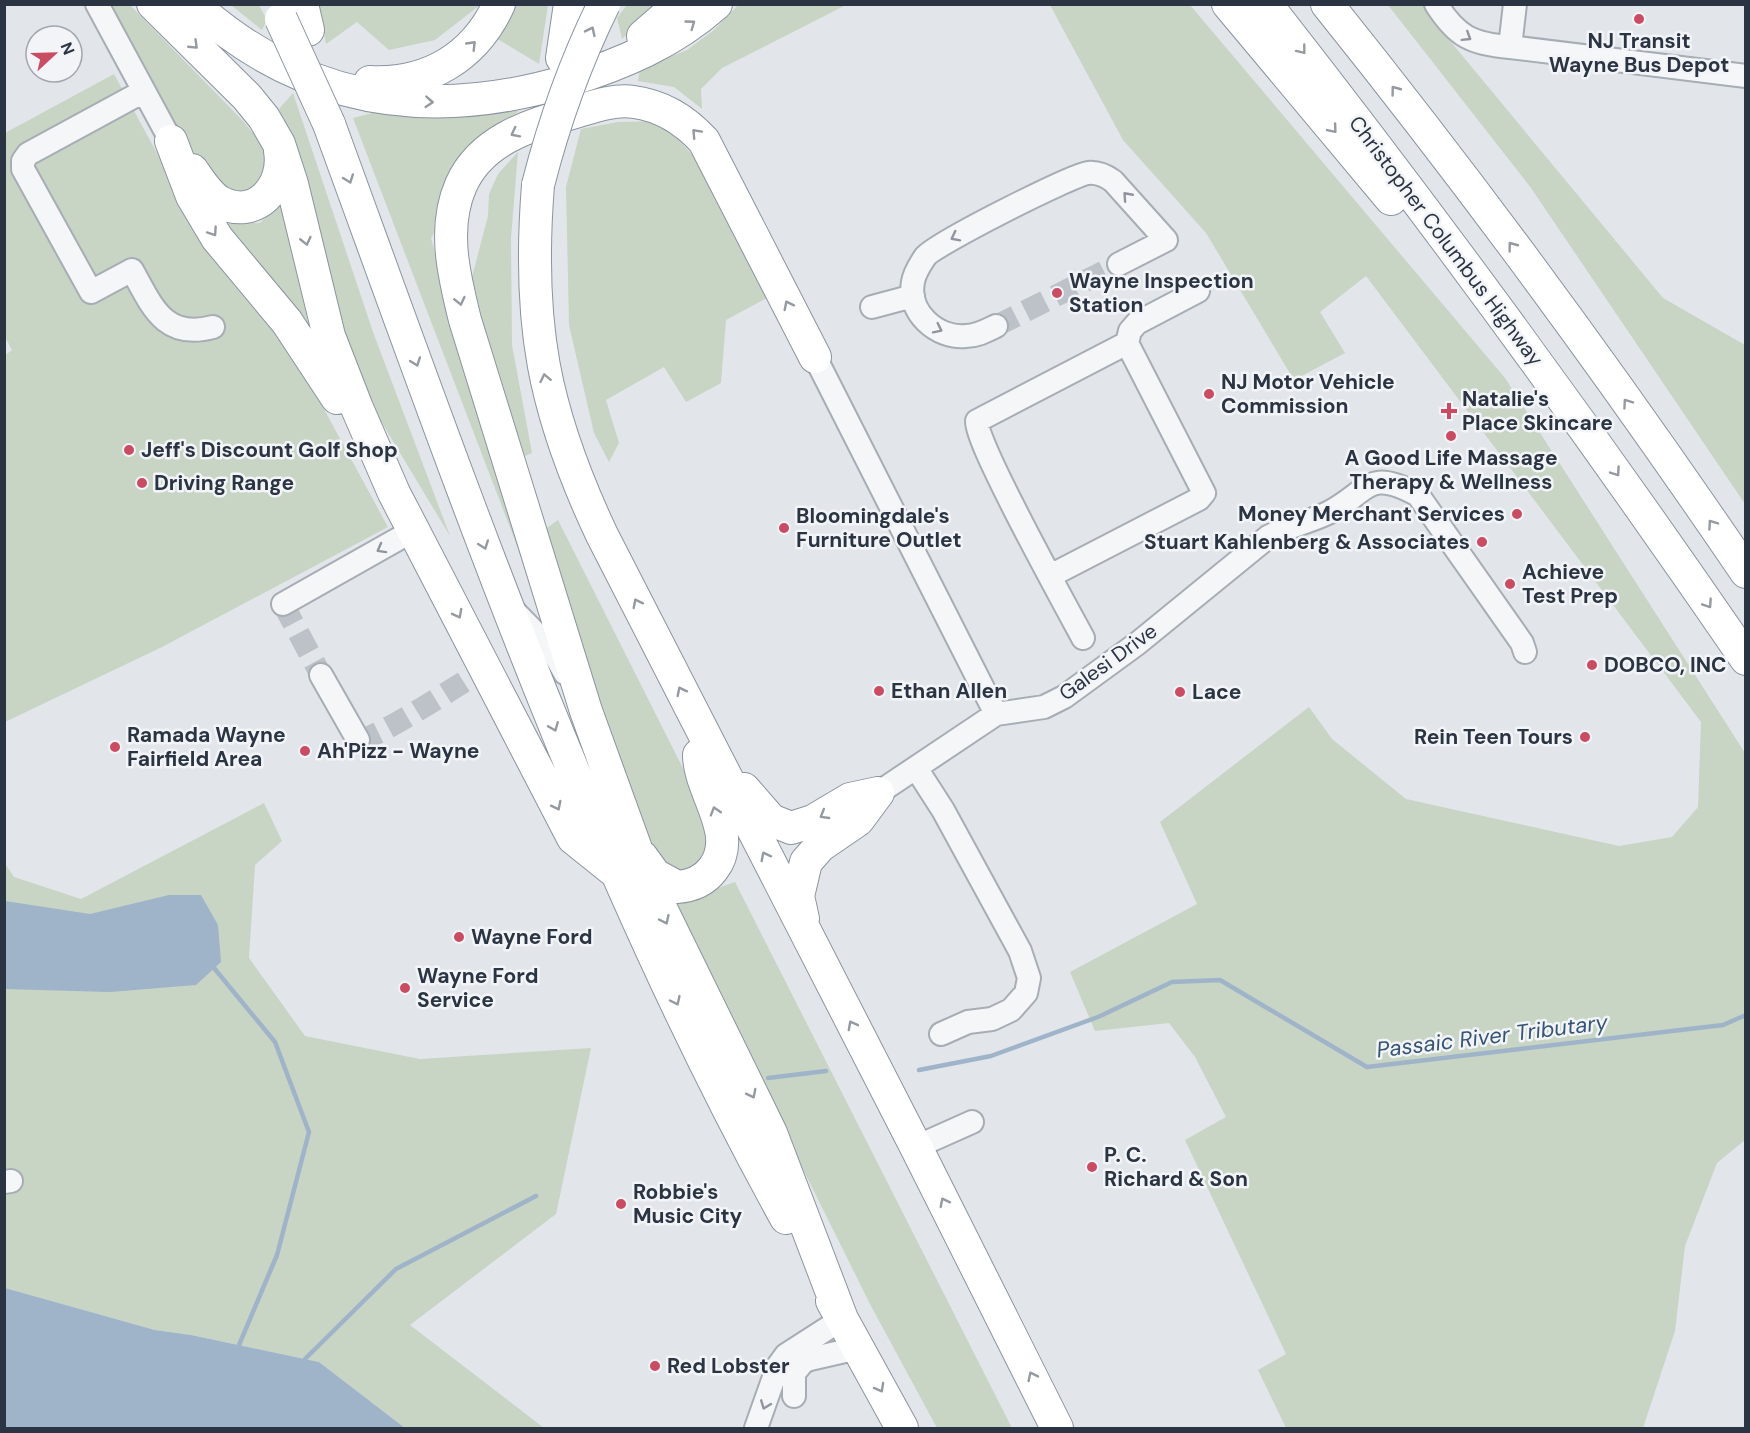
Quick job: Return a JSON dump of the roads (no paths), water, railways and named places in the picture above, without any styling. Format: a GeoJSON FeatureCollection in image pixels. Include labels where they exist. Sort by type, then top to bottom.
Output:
{"type":"FeatureCollection","features":[{"type":"Feature","properties":{"kind":"highway"},"geometry":{"type":"LineString","coordinates":[[153,4],[255,106],[279,144],[292,184],[329,336],[394,493]]}},
{"type":"Feature","properties":{"kind":"highway"},"geometry":{"type":"LineString","coordinates":[[194,4],[230,35],[254,50],[332,88],[408,101],[436,103],[478,101],[630,45],[680,4]]}},
{"type":"Feature","properties":{"kind":"highway"},"geometry":{"type":"LineString","coordinates":[[254,50],[361,81],[404,80],[438,71],[466,51],[489,24],[499,4]]}},
{"type":"Feature","properties":{"kind":"highway"},"geometry":{"type":"LineString","coordinates":[[570,4],[562,70],[538,185],[533,255],[542,366],[571,467],[598,526],[1057,1428]]}},
{"type":"Feature","properties":{"kind":"highway"},"geometry":{"type":"LineString","coordinates":[[538,185],[573,72],[604,4]]}},
{"type":"Feature","properties":{"kind":"highway"},"geometry":{"type":"LineString","coordinates":[[562,70],[642,54],[679,33],[716,4]]}},
{"type":"Feature","properties":{"kind":"highway"},"geometry":{"type":"LineString","coordinates":[[1228,4],[1448,267],[1483,289]]}},
{"type":"Feature","properties":{"kind":"highway","name":"Christopher Columbus Highway"},"geometry":{"type":"LineString","coordinates":[[1266,4],[1429,214],[1675,555],[1746,659]]}},
{"type":"Feature","properties":{"kind":"highway"},"geometry":{"type":"LineString","coordinates":[[1327,4],[1383,74],[1538,280],[1746,572]]}},
{"type":"Feature","properties":{"kind":"highway"},"geometry":{"type":"LineString","coordinates":[[292,14],[329,124],[503,598],[566,757],[616,872],[749,1149],[902,1428]]}},
{"type":"Feature","properties":{"kind":"highway"},"geometry":{"type":"LineString","coordinates":[[815,357],[714,159],[691,127],[677,117],[662,109],[631,102],[598,105],[528,126],[511,134],[489,149],[470,169],[458,195],[452,225],[452,258],[458,293],[586,711],[663,918],[771,1133],[842,1319]]}},
{"type":"Feature","properties":{"kind":"highway"},"geometry":{"type":"LineString","coordinates":[[171,141],[211,195],[220,201],[241,206],[254,204],[264,198],[279,182],[282,161],[279,144]]}},
{"type":"Feature","properties":{"kind":"highway"},"geometry":{"type":"LineString","coordinates":[[171,141],[187,185],[210,227],[306,348],[394,493],[573,838],[616,872]]}},
{"type":"Feature","properties":{"kind":"highway"},"geometry":{"type":"LineString","coordinates":[[706,739],[762,812],[781,826],[791,828],[803,826],[850,799],[878,793]]}},
{"type":"Feature","properties":{"kind":"highway"},"geometry":{"type":"LineString","coordinates":[[635,846],[655,875],[677,886],[699,881],[716,865],[722,840],[699,761],[706,739]]}},
{"type":"Feature","properties":{"kind":"highway"},"geometry":{"type":"LineString","coordinates":[[811,946],[798,896],[806,862],[820,846],[858,820],[878,793]]}},
{"type":"Feature","properties":{"kind":"street"},"geometry":{"type":"LineString","coordinates":[[97,4],[171,141]]}},
{"type":"Feature","properties":{"kind":"street"},"geometry":{"type":"LineString","coordinates":[[1437,4],[1454,28],[1468,39],[1481,44],[1746,76]]}},
{"type":"Feature","properties":{"kind":"street"},"geometry":{"type":"LineString","coordinates":[[1510,47],[1515,4]]}},
{"type":"Feature","properties":{"kind":"street"},"geometry":{"type":"LineString","coordinates":[[144,91],[28,154],[22,166],[91,292],[132,270],[159,316],[188,331],[213,327]]}},
{"type":"Feature","properties":{"kind":"street"},"geometry":{"type":"LineString","coordinates":[[996,326],[980,334],[965,337],[939,331],[928,324],[918,310],[913,296],[913,281],[926,255],[1049,189],[1088,173],[1103,175],[1113,181],[1166,240],[1119,264]]}},
{"type":"Feature","properties":{"kind":"street"},"geometry":{"type":"LineString","coordinates":[[1050,576],[1199,499],[1204,493],[1127,343],[1130,331],[1137,323],[1198,291]]}},
{"type":"Feature","properties":{"kind":"street"},"geometry":{"type":"LineString","coordinates":[[872,307],[913,296]]}},
{"type":"Feature","properties":{"kind":"street"},"geometry":{"type":"LineString","coordinates":[[1083,638],[977,431],[977,421],[1127,343]]}},
{"type":"Feature","properties":{"kind":"street"},"geometry":{"type":"LineString","coordinates":[[815,357],[996,714]]}},
{"type":"Feature","properties":{"kind":"street","name":"Galesi Drive"},"geometry":{"type":"LineString","coordinates":[[878,793],[996,714],[1044,707],[1064,697],[1138,643],[1268,537],[1287,527],[1329,512],[1369,483],[1384,482],[1401,486],[1418,495],[1522,643],[1525,652]]}},
{"type":"Feature","properties":{"kind":"street"},"geometry":{"type":"LineString","coordinates":[[283,604],[414,530]]}},
{"type":"Feature","properties":{"kind":"street"},"geometry":{"type":"LineString","coordinates":[[503,598],[552,650],[586,711]]}},
{"type":"Feature","properties":{"kind":"street"},"geometry":{"type":"LineString","coordinates":[[321,675],[358,740]]}},
{"type":"Feature","properties":{"kind":"street"},"geometry":{"type":"LineString","coordinates":[[916,768],[943,810],[1020,951],[1029,978],[1026,993],[1011,1010],[992,1019],[968,1022],[941,1035]]}},
{"type":"Feature","properties":{"kind":"street"},"geometry":{"type":"LineString","coordinates":[[916,1147],[972,1122]]}},
{"type":"Feature","properties":{"kind":"street"},"geometry":{"type":"LineString","coordinates":[[756,1428],[778,1366],[786,1354],[842,1319]]}},
{"type":"Feature","properties":{"kind":"street"},"geometry":{"type":"LineString","coordinates":[[794,1396],[794,1373],[803,1362],[858,1348]]}},
{"type":"Feature","properties":{"kind":"water"},"geometry":{"type":"Polygon","coordinates":[[[169,895],[201,895],[218,925],[221,962],[196,985],[110,992],[5,989],[5,901],[90,914],[169,895]]]}},
{"type":"Feature","properties":{"kind":"water"},"geometry":{"type":"Polygon","coordinates":[[[5,1288],[155,1330],[191,1335],[319,1362],[405,1428],[5,1428],[5,1288]]]}},
{"type":"Feature","properties":{"kind":"waterway","name":"Passaic River Tributary"},"geometry":{"type":"LineString","coordinates":[[214,968],[275,1042],[309,1132],[277,1255],[239,1345]]}},
{"type":"Feature","properties":{"kind":"waterway","name":"Passaic River Tributary"},"geometry":{"type":"LineString","coordinates":[[919,1070],[991,1056],[1098,1017],[1172,982],[1220,980],[1367,1067],[1723,1025],[1746,1015]]}},
{"type":"Feature","properties":{"kind":"waterway","name":"Passaic River Tributary"},"geometry":{"type":"LineString","coordinates":[[768,1078],[826,1071]]}},
{"type":"Feature","properties":{"kind":"waterway","name":"Passaic River Tributary"},"geometry":{"type":"LineString","coordinates":[[305,1359],[396,1269],[536,1196]]}},
{"type":"Feature","properties":{"kind":"tunnel"},"geometry":{"type":"LineString","coordinates":[[996,326],[1119,264]]}},
{"type":"Feature","properties":{"kind":"tunnel"},"geometry":{"type":"LineString","coordinates":[[283,604],[321,675]]}},
{"type":"Feature","properties":{"kind":"tunnel"},"geometry":{"type":"LineString","coordinates":[[358,740],[367,738],[400,721],[486,668]]}},
{"type":"Feature","properties":{"kind":"place","name":"NJ Transit Wayne Bus Depot"},"geometry":{"type":"Point","coordinates":[1639,19]}},
{"type":"Feature","properties":{"kind":"place","name":"Wayne Inspection Station"},"geometry":{"type":"Point","coordinates":[1057,293]}},
{"type":"Feature","properties":{"kind":"place","name":"NJ Motor Vehicle Commission"},"geometry":{"type":"Point","coordinates":[1209,394]}},
{"type":"Feature","properties":{"kind":"place","name":"Natalie's Place Skincare"},"geometry":{"type":"Point","coordinates":[1449,411]}},
{"type":"Feature","properties":{"kind":"place","name":"A Good Life Massage Therapy & Wellness"},"geometry":{"type":"Point","coordinates":[1451,436]}},
{"type":"Feature","properties":{"kind":"place","name":"Jeff's Discount Golf Shop"},"geometry":{"type":"Point","coordinates":[129,450]}},
{"type":"Feature","properties":{"kind":"place","name":"Driving Range"},"geometry":{"type":"Point","coordinates":[142,483]}},
{"type":"Feature","properties":{"kind":"place","name":"Money Merchant Services"},"geometry":{"type":"Point","coordinates":[1517,514]}},
{"type":"Feature","properties":{"kind":"place","name":"Bloomingdale's Furniture Outlet"},"geometry":{"type":"Point","coordinates":[784,528]}},
{"type":"Feature","properties":{"kind":"place","name":"Stuart Kahlenberg & Associates"},"geometry":{"type":"Point","coordinates":[1482,542]}},
{"type":"Feature","properties":{"kind":"place","name":"Achieve Test Prep"},"geometry":{"type":"Point","coordinates":[1510,584]}},
{"type":"Feature","properties":{"kind":"place","name":"DOBCO, INC"},"geometry":{"type":"Point","coordinates":[1592,665]}},
{"type":"Feature","properties":{"kind":"place","name":"Ethan Allen"},"geometry":{"type":"Point","coordinates":[879,691]}},
{"type":"Feature","properties":{"kind":"place","name":"Lace"},"geometry":{"type":"Point","coordinates":[1180,692]}},
{"type":"Feature","properties":{"kind":"place","name":"Rein Teen Tours"},"geometry":{"type":"Point","coordinates":[1585,737]}},
{"type":"Feature","properties":{"kind":"place","name":"Ramada Wayne Fairfield Area"},"geometry":{"type":"Point","coordinates":[115,747]}},
{"type":"Feature","properties":{"kind":"place","name":"Ah'Pizz - Wayne"},"geometry":{"type":"Point","coordinates":[305,751]}},
{"type":"Feature","properties":{"kind":"place","name":"Wayne Ford"},"geometry":{"type":"Point","coordinates":[459,937]}},
{"type":"Feature","properties":{"kind":"place","name":"Wayne Ford Service"},"geometry":{"type":"Point","coordinates":[405,988]}},
{"type":"Feature","properties":{"kind":"place","name":"P. C. Richard & Son"},"geometry":{"type":"Point","coordinates":[1092,1167]}},
{"type":"Feature","properties":{"kind":"place","name":"Robbie's Music City"},"geometry":{"type":"Point","coordinates":[621,1204]}},
{"type":"Feature","properties":{"kind":"place","name":"Red Lobster"},"geometry":{"type":"Point","coordinates":[655,1366]}}]}
